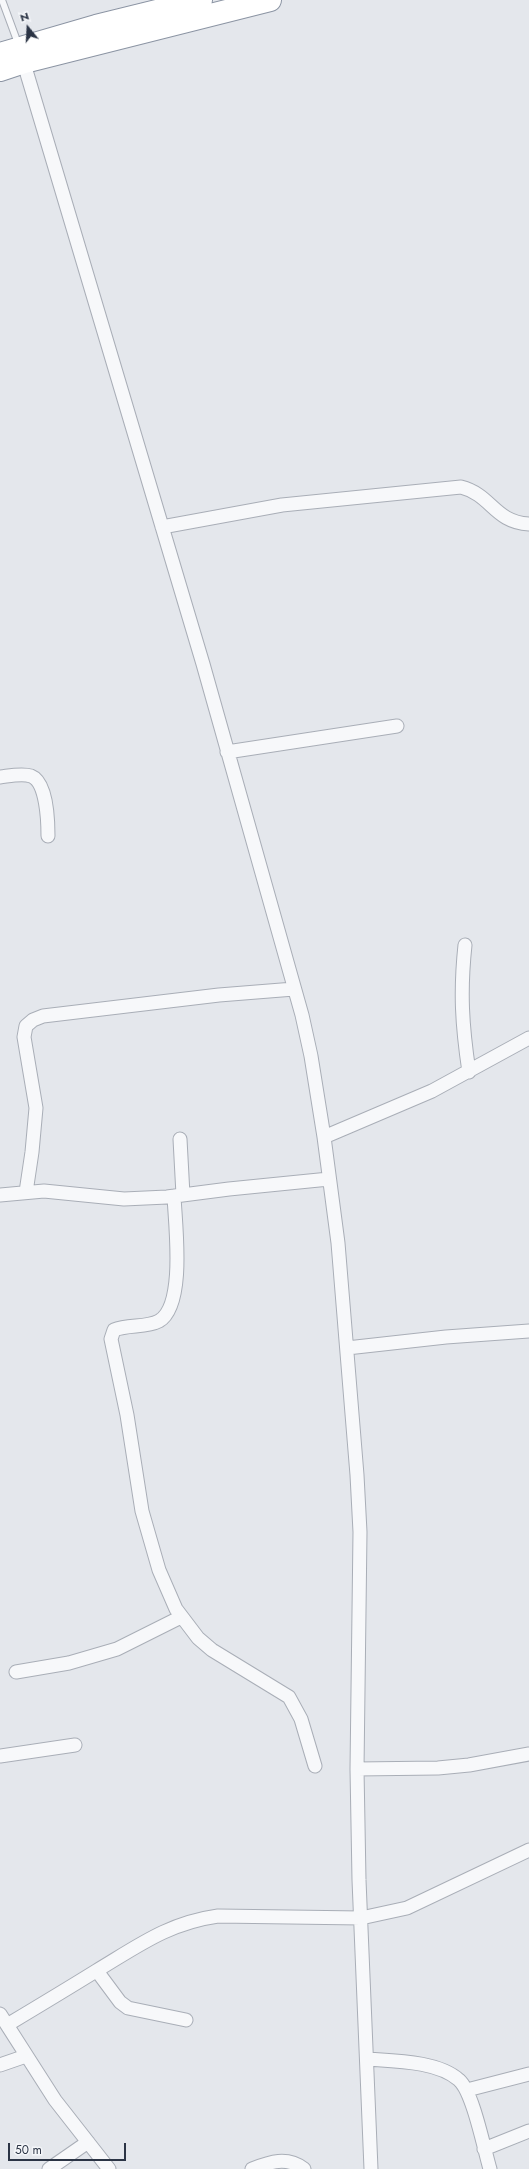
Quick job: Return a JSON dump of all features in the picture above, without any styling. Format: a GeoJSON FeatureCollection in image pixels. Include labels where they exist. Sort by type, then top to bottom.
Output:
{"type":"FeatureCollection","features":[{"type":"Feature","properties":{"kind":"highway"},"geometry":{"type":"LineString","coordinates":[[0,70],[14,54],[201,0]]}},
{"type":"Feature","properties":{"kind":"highway"},"geometry":{"type":"LineString","coordinates":[[14,54],[270,0]]}},
{"type":"Feature","properties":{"kind":"street"},"geometry":{"type":"LineString","coordinates":[[14,54],[162,527],[294,989],[311,1056],[324,1136],[328,1180],[338,1243],[360,1532],[357,1769],[360,1918],[371,2169]]}},
{"type":"Feature","properties":{"kind":"street"},"geometry":{"type":"LineString","coordinates":[[162,527],[282,505],[461,487],[473,490],[508,521],[529,524]]}},
{"type":"Feature","properties":{"kind":"street"},"geometry":{"type":"LineString","coordinates":[[227,752],[397,726]]}},
{"type":"Feature","properties":{"kind":"street"},"geometry":{"type":"LineString","coordinates":[[0,777],[30,776],[37,780],[44,798],[48,836]]}},
{"type":"Feature","properties":{"kind":"street"},"geometry":{"type":"LineString","coordinates":[[465,945],[461,982],[462,1022],[469,1072]]}},
{"type":"Feature","properties":{"kind":"street"},"geometry":{"type":"LineString","coordinates":[[26,1192],[32,1152],[36,1108],[24,1037],[26,1026],[33,1020],[63,1014],[219,995],[294,989]]}},
{"type":"Feature","properties":{"kind":"street"},"geometry":{"type":"LineString","coordinates":[[324,1136],[394,1108],[469,1072],[529,1038]]}},
{"type":"Feature","properties":{"kind":"street"},"geometry":{"type":"LineString","coordinates":[[180,1139],[178,1271],[176,1285],[165,1316],[156,1322],[114,1330],[111,1339],[127,1415],[142,1511],[164,1583],[181,1617],[198,1638],[212,1650],[289,1697],[301,1719],[315,1766]]}},
{"type":"Feature","properties":{"kind":"street"},"geometry":{"type":"LineString","coordinates":[[0,1195],[26,1192],[67,1192],[124,1199],[178,1196],[229,1189],[328,1180]]}},
{"type":"Feature","properties":{"kind":"street"},"geometry":{"type":"LineString","coordinates":[[346,1348],[446,1337],[529,1331]]}},
{"type":"Feature","properties":{"kind":"street"},"geometry":{"type":"LineString","coordinates":[[16,1672],[69,1663],[117,1649],[181,1617]]}},
{"type":"Feature","properties":{"kind":"street"},"geometry":{"type":"LineString","coordinates":[[0,1756],[76,1745]]}},
{"type":"Feature","properties":{"kind":"street"},"geometry":{"type":"LineString","coordinates":[[357,1769],[438,1768],[469,1765],[529,1754]]}},
{"type":"Feature","properties":{"kind":"street"},"geometry":{"type":"LineString","coordinates":[[7,2026],[152,1937],[172,1927],[199,1919],[218,1916],[360,1918],[407,1908],[529,1850]]}},
{"type":"Feature","properties":{"kind":"street"},"geometry":{"type":"LineString","coordinates":[[97,1971],[120,2002],[128,2008],[186,2020]]}},
{"type":"Feature","properties":{"kind":"street"},"geometry":{"type":"LineString","coordinates":[[0,2014],[55,2100],[109,2169]]}},
{"type":"Feature","properties":{"kind":"street"},"geometry":{"type":"LineString","coordinates":[[0,2065],[26,2056]]}},
{"type":"Feature","properties":{"kind":"street"},"geometry":{"type":"LineString","coordinates":[[367,2059],[408,2062],[435,2068],[450,2073],[460,2080],[467,2090],[490,2169]]}},
{"type":"Feature","properties":{"kind":"street"},"geometry":{"type":"LineString","coordinates":[[467,2090],[529,2074]]}},
{"type":"Feature","properties":{"kind":"street"},"geometry":{"type":"LineString","coordinates":[[484,2149],[529,2131]]}},
{"type":"Feature","properties":{"kind":"street"},"geometry":{"type":"LineString","coordinates":[[49,2169],[88,2142]]}},
{"type":"Feature","properties":{"kind":"street"},"geometry":{"type":"LineString","coordinates":[[252,2169],[284,2161],[289,2161],[304,2169]]}},
{"type":"Feature","properties":{"kind":"lane"},"geometry":{"type":"LineString","coordinates":[[2,0],[14,54]]}}]}
